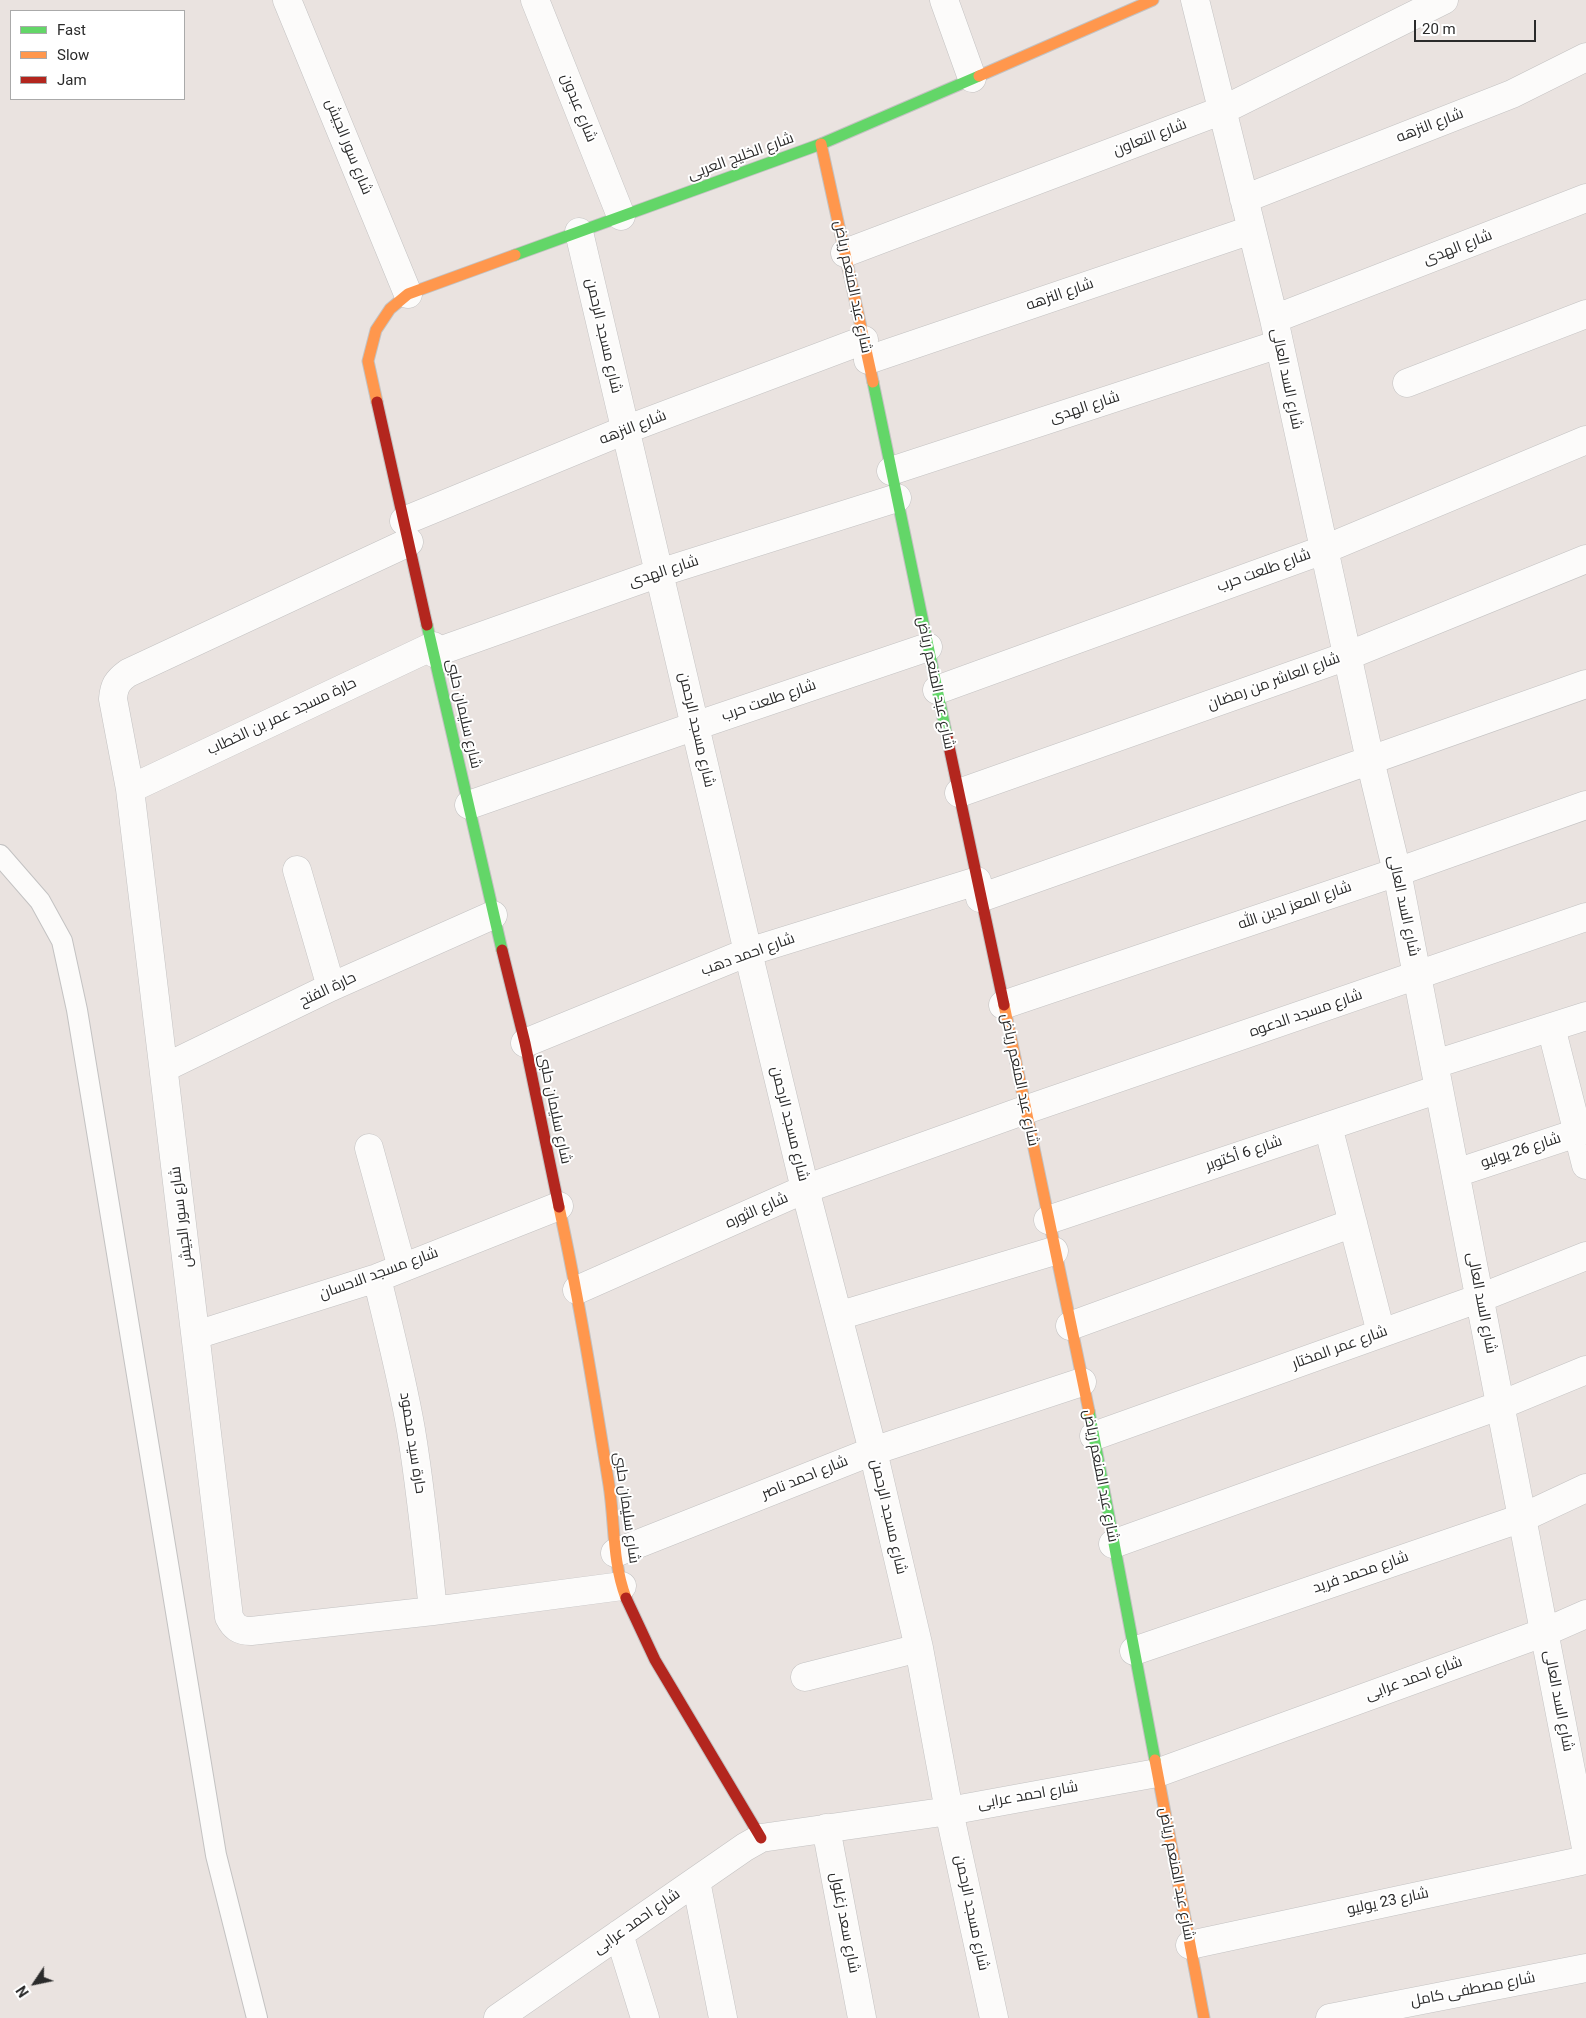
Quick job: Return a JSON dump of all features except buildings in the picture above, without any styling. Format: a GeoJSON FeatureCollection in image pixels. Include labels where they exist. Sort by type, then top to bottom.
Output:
{"type":"FeatureCollection","features":[{"type":"Feature","properties":{"kind":"street","name":"شارع عبدون"},"geometry":{"type":"LineString","coordinates":[[535,0],[621,216]]}},
{"type":"Feature","properties":{"kind":"street"},"geometry":{"type":"LineString","coordinates":[[944,0],[972,78]]}},
{"type":"Feature","properties":{"kind":"street","name":"شارع السد العالى"},"geometry":{"type":"LineString","coordinates":[[1195,0],[1276,332],[1370,760],[1398,872],[1545,1632],[1575,1731],[1586,1848]]}},
{"type":"Feature","properties":{"kind":"street","name":"شارع التعاون"},"geometry":{"type":"LineString","coordinates":[[845,253],[1223,110],[1444,0]]}},
{"type":"Feature","properties":{"kind":"street","name":"شارع الخليج العربى"},"geometry":{"type":"LineString","coordinates":[[368,361],[374,332],[388,310],[408,294],[821,144],[1142,2]]}},
{"type":"Feature","properties":{"kind":"street","name":"شارع سور الجيش"},"geometry":{"type":"LineString","coordinates":[[296,3],[408,294]]}},
{"type":"Feature","properties":{"kind":"street","name":"شارع النزهه"},"geometry":{"type":"LineString","coordinates":[[1244,200],[1512,94],[1586,57]]}},
{"type":"Feature","properties":{"kind":"street","name":"شارع عبد المنعم رياض"},"geometry":{"type":"LineString","coordinates":[[821,144],[1094,1436],[1204,2018]]}},
{"type":"Feature","properties":{"kind":"street","name":"شارع الهدى"},"geometry":{"type":"LineString","coordinates":[[891,472],[1276,332],[1586,198]]}},
{"type":"Feature","properties":{"kind":"street","name":"شارع النزهه"},"geometry":{"type":"LineString","coordinates":[[130,789],[113,699],[114,688],[119,679],[407,532],[626,430],[866,350],[1251,230]]}},
{"type":"Feature","properties":{"kind":"street","name":"شارع مسجد الرحمن"},"geometry":{"type":"LineString","coordinates":[[579,232],[805,1190],[873,1451],[919,1648],[950,1811],[994,2018]]}},
{"type":"Feature","properties":{"kind":"street"},"geometry":{"type":"LineString","coordinates":[[1407,383],[1586,314]]}},
{"type":"Feature","properties":{"kind":"street","name":"شارع سليمان حلبى"},"geometry":{"type":"LineString","coordinates":[[368,361],[525,1043],[577,1290],[611,1498],[615,1554],[622,1586],[634,1618],[655,1660],[761,1838]]}},
{"type":"Feature","properties":{"kind":"street","name":"شارع طلعت حرب"},"geometry":{"type":"LineString","coordinates":[[937,690],[1323,550],[1586,440]]}},
{"type":"Feature","properties":{"kind":"street","name":"شارع الهدى"},"geometry":{"type":"LineString","coordinates":[[433,650],[658,573],[897,498]]}},
{"type":"Feature","properties":{"kind":"street","name":"شارع العاشر من رمضان"},"geometry":{"type":"LineString","coordinates":[[959,794],[1347,656],[1586,559]]}},
{"type":"Feature","properties":{"kind":"street","name":"شارع طلعت حرب"},"geometry":{"type":"LineString","coordinates":[[469,805],[928,647]]}},
{"type":"Feature","properties":{"kind":"street","name":"حارة مسجد عمر بن الخطاب"},"geometry":{"type":"LineString","coordinates":[[130,789],[433,650]]}},
{"type":"Feature","properties":{"kind":"street"},"geometry":{"type":"LineString","coordinates":[[979,889],[1370,760],[1586,684]]}},
{"type":"Feature","properties":{"kind":"street","name":"شارع سور الجيش"},"geometry":{"type":"LineString","coordinates":[[130,789],[229,1617],[233,1625],[241,1631],[251,1631],[433,1611]]}},
{"type":"Feature","properties":{"kind":"street","name":"شارع المعز لدين الله"},"geometry":{"type":"LineString","coordinates":[[1003,1005],[1398,872],[1586,805]]}},
{"type":"Feature","properties":{"kind":"street"},"geometry":{"type":"LineString","coordinates":[[297,870],[331,987]]}},
{"type":"Feature","properties":{"kind":"street","name":"شارع احمد دهب"},"geometry":{"type":"LineString","coordinates":[[525,1043],[748,952],[979,889]]}},
{"type":"Feature","properties":{"kind":"street","name":"حارة الفتح"},"geometry":{"type":"LineString","coordinates":[[164,1068],[331,987],[494,915]]}},
{"type":"Feature","properties":{"kind":"street","name":"شارع مسجد الدعوه"},"geometry":{"type":"LineString","coordinates":[[1025,1110],[1586,917]]}},
{"type":"Feature","properties":{"kind":"street","name":"شارع 6 أكتوبر"},"geometry":{"type":"LineString","coordinates":[[1048,1220],[1328,1126],[1551,1026],[1586,1016]]}},
{"type":"Feature","properties":{"kind":"street"},"geometry":{"type":"LineString","coordinates":[[1551,1026],[1582,1131],[1586,1165]]}},
{"type":"Feature","properties":{"kind":"street","name":"شارع الثوره"},"geometry":{"type":"LineString","coordinates":[[577,1290],[805,1190],[1025,1110]]}},
{"type":"Feature","properties":{"kind":"street"},"geometry":{"type":"LineString","coordinates":[[1328,1126],[1381,1333]]}},
{"type":"Feature","properties":{"kind":"street","name":"شارع 26 يوليو"},"geometry":{"type":"LineString","coordinates":[[1456,1173],[1582,1131]]}},
{"type":"Feature","properties":{"kind":"street"},"geometry":{"type":"LineString","coordinates":[[369,1148],[402,1268]]}},
{"type":"Feature","properties":{"kind":"street","name":"شارع مسجد الاحسان"},"geometry":{"type":"LineString","coordinates":[[196,1335],[377,1278],[559,1206]]}},
{"type":"Feature","properties":{"kind":"street"},"geometry":{"type":"LineString","coordinates":[[1070,1326],[1353,1223]]}},
{"type":"Feature","properties":{"kind":"street"},"geometry":{"type":"LineString","coordinates":[[838,1316],[1054,1251]]}},
{"type":"Feature","properties":{"kind":"street","name":"شارع عمر المختار"},"geometry":{"type":"LineString","coordinates":[[1094,1436],[1480,1298],[1586,1256]]}},
{"type":"Feature","properties":{"kind":"street","name":"حارة سيد محمود"},"geometry":{"type":"LineString","coordinates":[[377,1278],[400,1372],[411,1430],[420,1488],[433,1611]]}},
{"type":"Feature","properties":{"kind":"street"},"geometry":{"type":"LineString","coordinates":[[1113,1544],[1501,1405],[1586,1370]]}},
{"type":"Feature","properties":{"kind":"street","name":"شارع احمد ناصر"},"geometry":{"type":"LineString","coordinates":[[615,1554],[873,1451],[1082,1382]]}},
{"type":"Feature","properties":{"kind":"street","name":"شارع محمد فريد"},"geometry":{"type":"LineString","coordinates":[[1134,1651],[1522,1518],[1586,1488]]}},
{"type":"Feature","properties":{"kind":"street"},"geometry":{"type":"LineString","coordinates":[[433,1611],[622,1586]]}},
{"type":"Feature","properties":{"kind":"street","name":"شارع احمد عرابى"},"geometry":{"type":"LineString","coordinates":[[508,2015],[619,1934],[745,1846],[761,1838],[950,1811],[1157,1773],[1545,1632],[1586,1614]]}},
{"type":"Feature","properties":{"kind":"street"},"geometry":{"type":"LineString","coordinates":[[805,1677],[919,1648]]}},
{"type":"Feature","properties":{"kind":"street","name":"شارع سعد زغلول"},"geometry":{"type":"LineString","coordinates":[[826,1828],[862,2018]]}},
{"type":"Feature","properties":{"kind":"street","name":"شارع 23 يوليو"},"geometry":{"type":"LineString","coordinates":[[1190,1945],[1586,1860]]}},
{"type":"Feature","properties":{"kind":"street"},"geometry":{"type":"LineString","coordinates":[[696,1881],[723,2018]]}},
{"type":"Feature","properties":{"kind":"street"},"geometry":{"type":"LineString","coordinates":[[619,1934],[645,2018]]}},
{"type":"Feature","properties":{"kind":"street","name":"شارع مصطفى كامل"},"geometry":{"type":"LineString","coordinates":[[1330,2018],[1365,2015],[1586,1968]]}},
{"type":"Feature","properties":{"kind":"lane"},"geometry":{"type":"LineString","coordinates":[[0,855],[40,901],[62,941],[77,1010],[216,1855],[257,2018]]}},
{"type":"Feature","properties":{"kind":"traffic: fast"},"geometry":{"type":"LineString","coordinates":[[515,255],[821,144],[979,76]]}},
{"type":"Feature","properties":{"kind":"traffic: fast"},"geometry":{"type":"LineString","coordinates":[[873,382],[947,737]]}},
{"type":"Feature","properties":{"kind":"traffic: fast"},"geometry":{"type":"LineString","coordinates":[[427,625],[502,950]]}},
{"type":"Feature","properties":{"kind":"traffic: fast"},"geometry":{"type":"LineString","coordinates":[[1089,1411],[1155,1760]]}},
{"type":"Feature","properties":{"kind":"traffic: slow"},"geometry":{"type":"LineString","coordinates":[[979,76],[1153,0]]}},
{"type":"Feature","properties":{"kind":"traffic: slow"},"geometry":{"type":"LineString","coordinates":[[821,144],[873,382]]}},
{"type":"Feature","properties":{"kind":"traffic: slow"},"geometry":{"type":"LineString","coordinates":[[377,402],[368,361],[376,330],[390,309],[408,294],[515,255]]}},
{"type":"Feature","properties":{"kind":"traffic: slow"},"geometry":{"type":"LineString","coordinates":[[1004,1005],[1089,1411]]}},
{"type":"Feature","properties":{"kind":"traffic: slow"},"geometry":{"type":"LineString","coordinates":[[559,1207],[592,1380],[611,1499],[618,1570],[626,1598]]}},
{"type":"Feature","properties":{"kind":"traffic: slow"},"geometry":{"type":"LineString","coordinates":[[1155,1760],[1204,2018]]}},
{"type":"Feature","properties":{"kind":"traffic: jam"},"geometry":{"type":"LineString","coordinates":[[377,402],[427,625]]}},
{"type":"Feature","properties":{"kind":"traffic: jam"},"geometry":{"type":"LineString","coordinates":[[947,737],[1004,1005]]}},
{"type":"Feature","properties":{"kind":"traffic: jam"},"geometry":{"type":"LineString","coordinates":[[502,950],[525,1043],[559,1207]]}},
{"type":"Feature","properties":{"kind":"traffic: jam"},"geometry":{"type":"LineString","coordinates":[[626,1598],[655,1660],[761,1838]]}}]}
